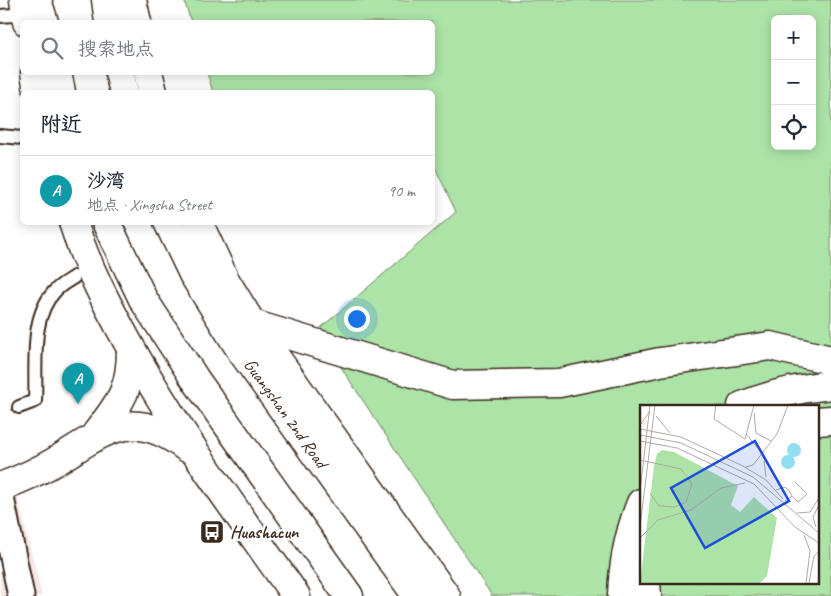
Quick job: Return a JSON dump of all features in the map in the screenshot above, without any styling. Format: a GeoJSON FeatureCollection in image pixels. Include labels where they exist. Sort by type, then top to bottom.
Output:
{"type":"FeatureCollection","features":[{"type":"Feature","properties":{"kind":"main road"},"geometry":{"type":"LineString","coordinates":[[106,0],[109,20]]}},
{"type":"Feature","properties":{"kind":"main road"},"geometry":{"type":"LineString","coordinates":[[132,0],[137,20]]}},
{"type":"Feature","properties":{"kind":"main road"},"geometry":{"type":"LineString","coordinates":[[35,75],[38,90]]}},
{"type":"Feature","properties":{"kind":"main road"},"geometry":{"type":"LineString","coordinates":[[58,75],[61,90]]}},
{"type":"Feature","properties":{"kind":"main road"},"geometry":{"type":"LineString","coordinates":[[120,75],[124,90]]}},
{"type":"Feature","properties":{"kind":"main road"},"geometry":{"type":"LineString","coordinates":[[149,75],[152,90]]}},
{"type":"Feature","properties":{"kind":"main road"},"geometry":{"type":"LineString","coordinates":[[74,225],[82,252],[104,301],[132,349],[196,454],[296,596]]}},
{"type":"Feature","properties":{"kind":"main road"},"geometry":{"type":"LineString","coordinates":[[107,225],[143,299],[194,379],[349,596]]}},
{"type":"Feature","properties":{"kind":"main road","name":"Guangshan 2nd Road"},"geometry":{"type":"LineString","coordinates":[[169,225],[193,274],[247,359],[417,596]]}},
{"type":"Feature","properties":{"kind":"main road"},"geometry":{"type":"LineString","coordinates":[[199,225],[225,280],[252,324],[446,596]]}},
{"type":"Feature","properties":{"kind":"main road"},"geometry":{"type":"LineString","coordinates":[[252,324],[453,385],[559,382],[660,362],[770,346],[831,360]]}},
{"type":"Feature","properties":{"kind":"main road"},"geometry":{"type":"LineString","coordinates":[[96,434],[124,392],[131,374],[132,349]]}},
{"type":"Feature","properties":{"kind":"main road"},"geometry":{"type":"LineString","coordinates":[[744,405],[761,398],[800,388],[831,385]]}},
{"type":"Feature","properties":{"kind":"main road"},"geometry":{"type":"LineString","coordinates":[[818,421],[831,420]]}},
{"type":"Feature","properties":{"kind":"main road"},"geometry":{"type":"LineString","coordinates":[[0,487],[54,462],[96,434],[115,428],[144,425],[160,429],[196,454]]}},
{"type":"Feature","properties":{"kind":"main road"},"geometry":{"type":"LineString","coordinates":[[622,596],[622,574],[631,526],[640,505]]}},
{"type":"Feature","properties":{"kind":"street"},"geometry":{"type":"LineString","coordinates":[[0,493],[20,596]]}},
{"type":"Feature","properties":{"kind":"lane"},"geometry":{"type":"LineString","coordinates":[[0,136],[20,138]]}},
{"type":"Feature","properties":{"kind":"lane"},"geometry":{"type":"LineString","coordinates":[[20,407],[36,401],[38,326],[44,307],[55,291],[74,277]]}},
{"type":"Feature","properties":{"kind":"shaded area"},"geometry":{"type":"Polygon","coordinates":[[[16,490],[42,596],[0,596],[0,496],[16,490]]]}},
{"type":"Feature","properties":{"kind":"green space"},"geometry":{"type":"Polygon","coordinates":[[[184,0],[831,0],[831,596],[492,596],[317,331],[456,212],[435,167],[435,90],[212,90],[208,75],[435,75],[435,20],[190,20],[184,0]]]}},
{"type":"Feature","properties":{"kind":"place","name":"沙湾"},"geometry":{"type":"Point","coordinates":[78,404]}},
{"type":"Feature","properties":{"kind":"place","name":"Huashacun"},"geometry":{"type":"Point","coordinates":[212,532]}}]}
